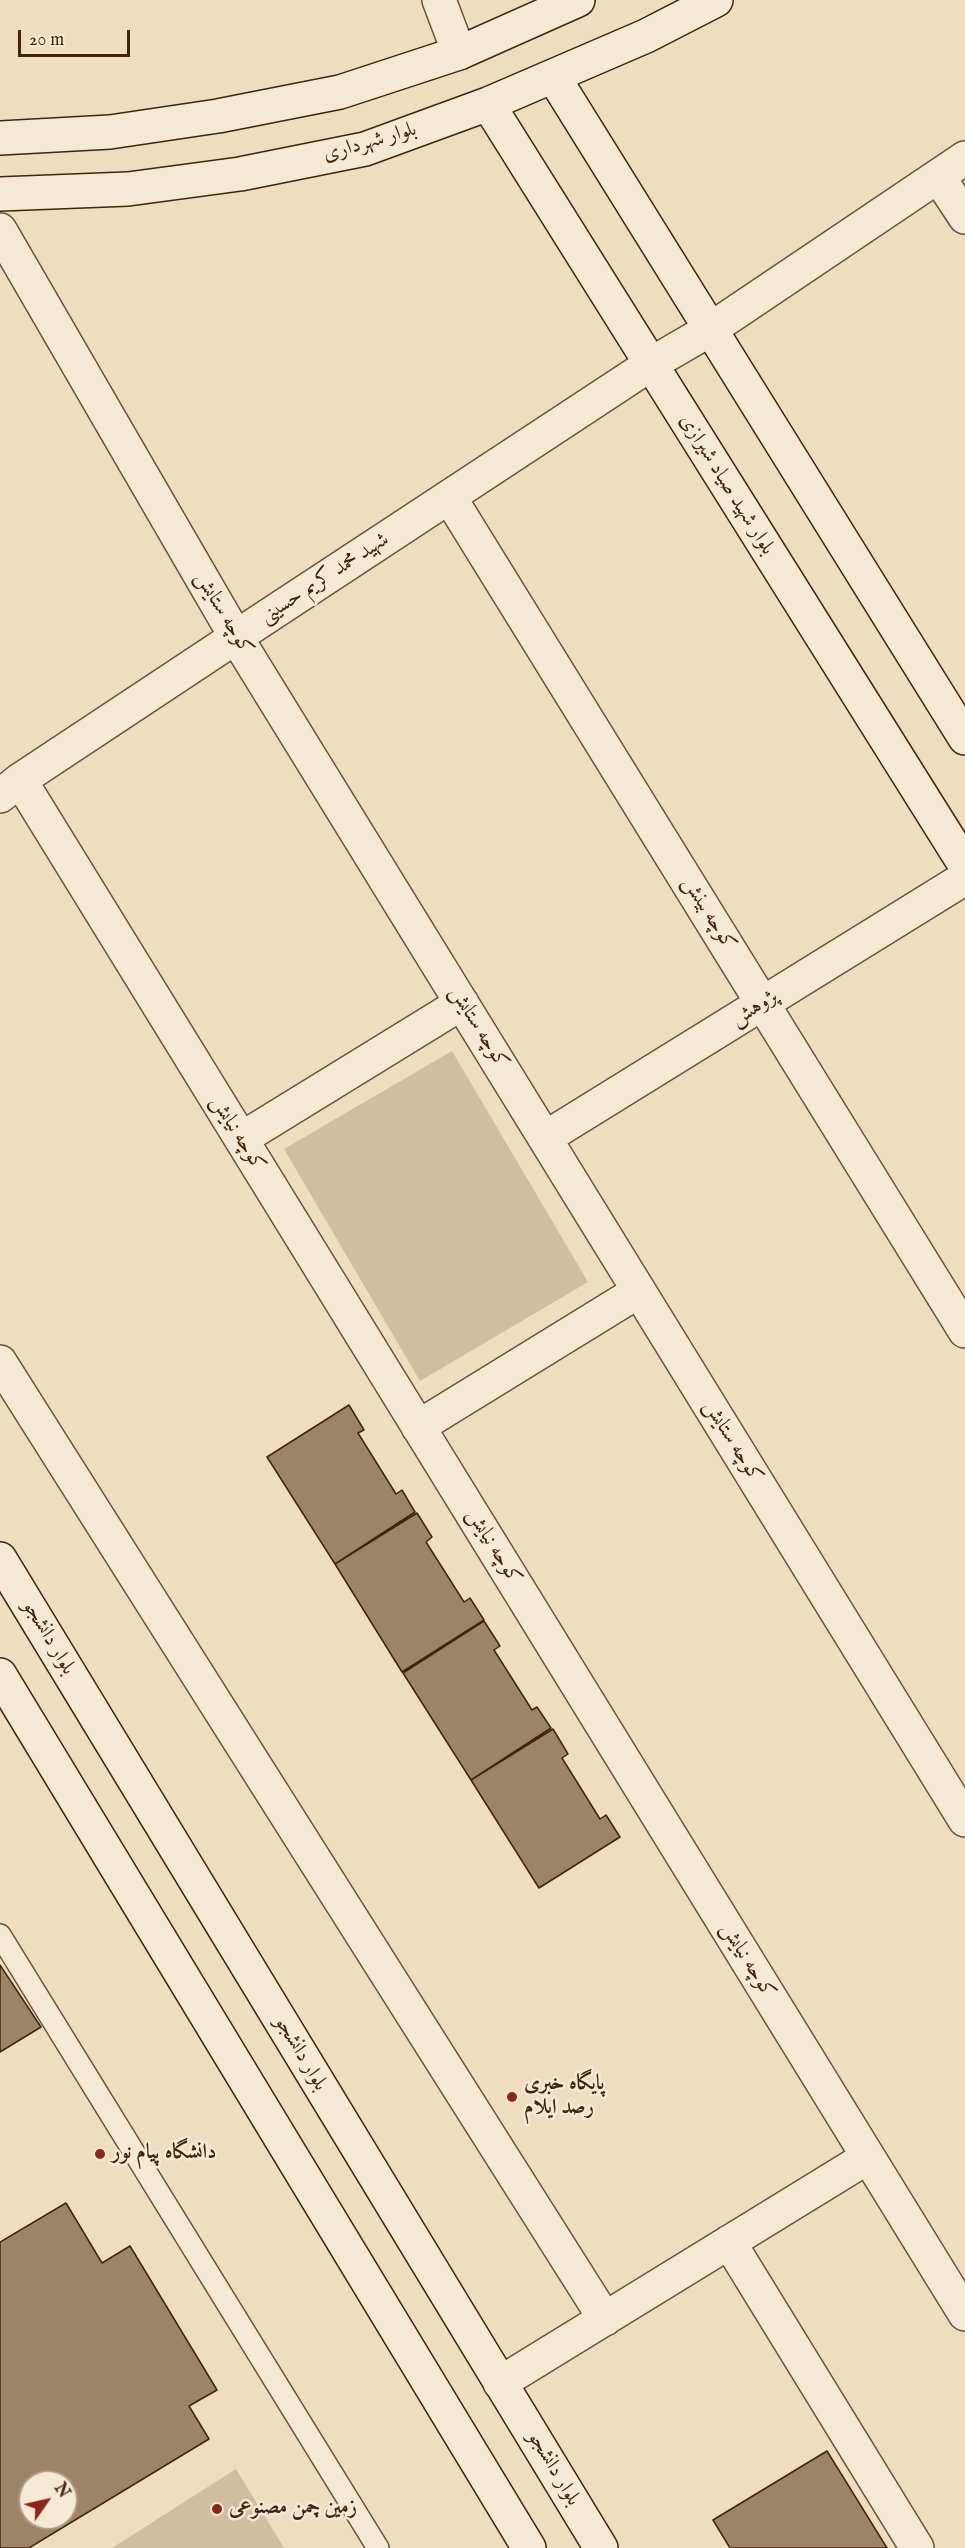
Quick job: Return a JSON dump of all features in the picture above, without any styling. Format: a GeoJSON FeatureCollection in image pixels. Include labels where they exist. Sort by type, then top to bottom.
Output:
{"type":"FeatureCollection","features":[{"type":"Feature","properties":{"kind":"street"},"geometry":{"type":"LineString","coordinates":[[439,0],[459,53]]}},
{"type":"Feature","properties":{"kind":"street"},"geometry":{"type":"LineString","coordinates":[[0,138],[110,132],[218,116],[340,92],[459,53],[578,0]]}},
{"type":"Feature","properties":{"kind":"street","name":"بلوار شهرداری"},"geometry":{"type":"LineString","coordinates":[[0,194],[128,189],[240,174],[365,149],[488,104],[554,76],[646,36],[716,0]]}},
{"type":"Feature","properties":{"kind":"street"},"geometry":{"type":"LineString","coordinates":[[554,76],[965,738]]}},
{"type":"Feature","properties":{"kind":"street","name":"بلوار شهید صیاد شیرازی"},"geometry":{"type":"LineString","coordinates":[[488,104],[965,865]]}},
{"type":"Feature","properties":{"kind":"street","name":"شهید محمد‌ کریم حسینی"},"geometry":{"type":"LineString","coordinates":[[10,788],[651,364],[711,329],[965,158]]}},
{"type":"Feature","properties":{"kind":"street"},"geometry":{"type":"LineString","coordinates":[[938,176],[965,217]]}},
{"type":"Feature","properties":{"kind":"street","name":"کوچه ستایش"},"geometry":{"type":"LineString","coordinates":[[0,230],[236,637],[965,1820]]}},
{"type":"Feature","properties":{"kind":"street","name":"کوچه بینش"},"geometry":{"type":"LineString","coordinates":[[450,498],[965,1331]]}},
{"type":"Feature","properties":{"kind":"street","name":"كوچه نيايش"},"geometry":{"type":"LineString","coordinates":[[10,788],[241,1139],[965,2314]]}},
{"type":"Feature","properties":{"kind":"street","name":"پژوهش"},"geometry":{"type":"LineString","coordinates":[[545,1138],[965,878]]}},
{"type":"Feature","properties":{"kind":"street"},"geometry":{"type":"LineString","coordinates":[[241,1139],[462,1003]]}},
{"type":"Feature","properties":{"kind":"street"},"geometry":{"type":"LineString","coordinates":[[418,1427],[639,1291]]}},
{"type":"Feature","properties":{"kind":"street"},"geometry":{"type":"LineString","coordinates":[[0,1362],[605,2319]]}},
{"type":"Feature","properties":{"kind":"street","name":"بلوار دانشجو"},"geometry":{"type":"LineString","coordinates":[[0,1559],[601,2548]]}},
{"type":"Feature","properties":{"kind":"street"},"geometry":{"type":"LineString","coordinates":[[0,1675],[529,2548]]}},
{"type":"Feature","properties":{"kind":"street"},"geometry":{"type":"LineString","coordinates":[[500,2383],[868,2157]]}},
{"type":"Feature","properties":{"kind":"street"},"geometry":{"type":"LineString","coordinates":[[729,2242],[917,2548]]}},
{"type":"Feature","properties":{"kind":"lane"},"geometry":{"type":"LineString","coordinates":[[0,1935],[378,2548]]}},
{"type":"Feature","properties":{"kind":"shaded area"},"geometry":{"type":"Polygon","coordinates":[[[452,1051],[588,1282],[420,1381],[284,1149],[452,1051]]]}},
{"type":"Feature","properties":{"kind":"shaded area","name":"زمین چمن مصنوعی"},"geometry":{"type":"Polygon","coordinates":[[[236,2469],[284,2548],[112,2548],[236,2469]]]}},
{"type":"Feature","properties":{"kind":"building"},"geometry":{"type":"Polygon","coordinates":[[[349,1405],[364,1430],[358,1433],[396,1494],[402,1490],[415,1512],[335,1564],[267,1457],[349,1405]]]}},
{"type":"Feature","properties":{"kind":"building"},"geometry":{"type":"Polygon","coordinates":[[[417,1513],[432,1537],[426,1542],[464,1602],[470,1598],[484,1620],[402,1672],[335,1564],[417,1513]]]}},
{"type":"Feature","properties":{"kind":"building"},"geometry":{"type":"Polygon","coordinates":[[[484,1621],[500,1646],[494,1650],[532,1710],[537,1707],[551,1728],[471,1780],[403,1673],[484,1621]]]}},
{"type":"Feature","properties":{"kind":"building"},"geometry":{"type":"Polygon","coordinates":[[[553,1729],[568,1754],[562,1758],[600,1819],[606,1815],[620,1837],[539,1888],[471,1780],[553,1729]]]}},
{"type":"Feature","properties":{"kind":"building"},"geometry":{"type":"Polygon","coordinates":[[[0,1965],[41,2027],[0,2052],[0,1965]]]}},
{"type":"Feature","properties":{"kind":"building"},"geometry":{"type":"Polygon","coordinates":[[[66,2203],[102,2263],[130,2246],[217,2390],[189,2406],[209,2439],[78,2518],[78,2470],[18,2470],[18,2530],[59,2530],[29,2548],[0,2548],[0,2242],[66,2203]]]}},
{"type":"Feature","properties":{"kind":"building"},"geometry":{"type":"Polygon","coordinates":[[[827,2451],[887,2548],[730,2548],[713,2520],[827,2451]]]}},
{"type":"Feature","properties":{"kind":"place","name":"پایگاه خبری رصد ایلام"},"geometry":{"type":"Point","coordinates":[512,2097]}},
{"type":"Feature","properties":{"kind":"place","name":"دانشگاه پیام نور"},"geometry":{"type":"Point","coordinates":[100,2154]}},
{"type":"Feature","properties":{"kind":"place","name":"زمین چمن مصنوعی"},"geometry":{"type":"Point","coordinates":[217,2509]}}]}
